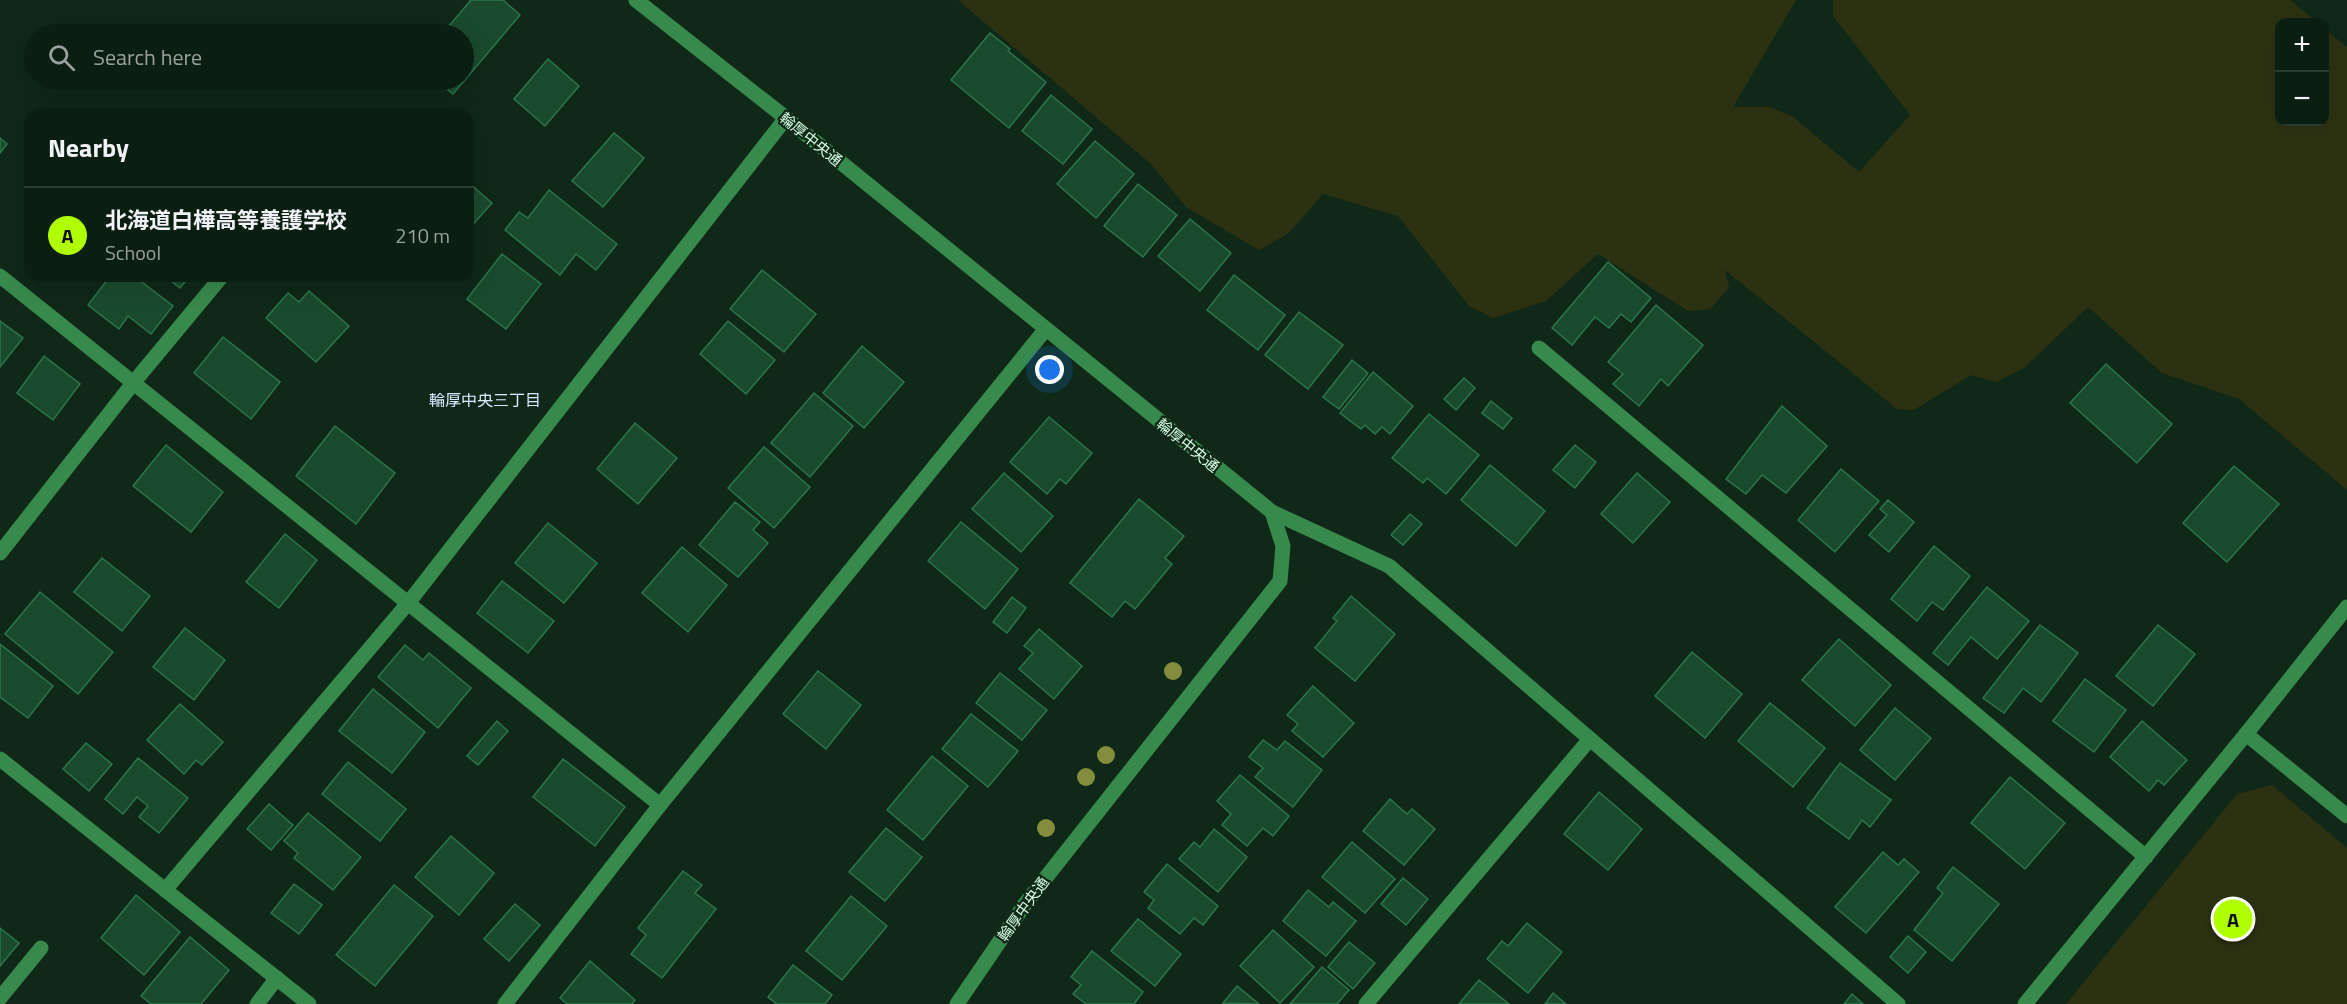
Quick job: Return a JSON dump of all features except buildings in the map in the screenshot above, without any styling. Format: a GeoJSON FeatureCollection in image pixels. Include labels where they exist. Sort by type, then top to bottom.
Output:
{"type":"FeatureCollection","features":[{"type":"Feature","properties":{"kind":"street","name":"輪厚中央通"},"geometry":{"type":"LineString","coordinates":[[636,0],[786,118],[1272,512],[1283,546],[1280,581],[1025,904],[957,1004]]}},
{"type":"Feature","properties":{"kind":"street"},"geometry":{"type":"LineString","coordinates":[[165,890],[409,602],[786,118]]}},
{"type":"Feature","properties":{"kind":"street"},"geometry":{"type":"LineString","coordinates":[[0,276],[660,805]]}},
{"type":"Feature","properties":{"kind":"street"},"geometry":{"type":"LineString","coordinates":[[0,553],[134,382],[217,282]]}},
{"type":"Feature","properties":{"kind":"street"},"geometry":{"type":"LineString","coordinates":[[505,1004],[660,805],[1046,330]]}},
{"type":"Feature","properties":{"kind":"street"},"geometry":{"type":"LineString","coordinates":[[1539,348],[2146,857]]}},
{"type":"Feature","properties":{"kind":"street"},"geometry":{"type":"LineString","coordinates":[[1272,512],[1389,566],[1898,1004]]}},
{"type":"Feature","properties":{"kind":"street"},"geometry":{"type":"LineString","coordinates":[[2025,1004],[2347,607]]}},
{"type":"Feature","properties":{"kind":"street"},"geometry":{"type":"LineString","coordinates":[[2246,734],[2347,816]]}},
{"type":"Feature","properties":{"kind":"street"},"geometry":{"type":"LineString","coordinates":[[1366,1004],[1590,739]]}},
{"type":"Feature","properties":{"kind":"street"},"geometry":{"type":"LineString","coordinates":[[0,759],[309,1004]]}},
{"type":"Feature","properties":{"kind":"street"},"geometry":{"type":"LineString","coordinates":[[0,998],[41,948]]}},
{"type":"Feature","properties":{"kind":"street"},"geometry":{"type":"LineString","coordinates":[[257,1004],[277,978]]}},
{"type":"Feature","properties":{"kind":"green space"},"geometry":{"type":"Polygon","coordinates":[[[958,0],[1796,0],[1733,107],[1769,107],[1793,117],[1859,172],[1910,115],[1833,16],[1833,0],[2290,0],[2312,18],[2275,18],[2275,126],[2329,126],[2329,32],[2347,47],[2347,490],[2239,399],[2162,373],[2088,307],[2024,368],[1996,382],[1971,375],[1914,410],[1897,409],[1725,270],[1729,288],[1710,309],[1688,311],[1598,254],[1546,301],[1493,318],[1469,306],[1398,216],[1323,194],[1289,233],[1259,250],[1186,207],[1150,163],[958,0]]]}},
{"type":"Feature","properties":{"kind":"green space"},"geometry":{"type":"Polygon","coordinates":[[[2272,785],[2347,848],[2347,1004],[2066,1004],[2237,794],[2272,785]]]}},
{"type":"Feature","properties":{"kind":"place","name":"北海道白樺高等養護学校"},"geometry":{"type":"Point","coordinates":[2233,919]}},
{"type":"Feature","properties":{"kind":"district","name":"輪厚中央三丁目"},"geometry":{"type":"Point","coordinates":[485,400]}}]}
